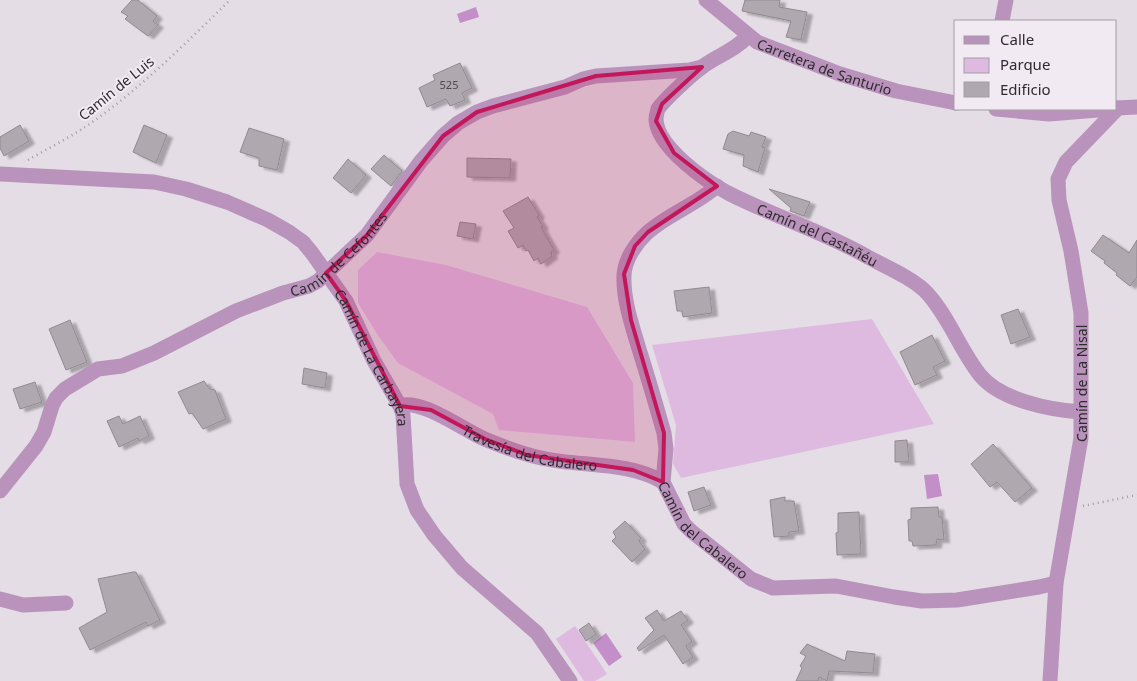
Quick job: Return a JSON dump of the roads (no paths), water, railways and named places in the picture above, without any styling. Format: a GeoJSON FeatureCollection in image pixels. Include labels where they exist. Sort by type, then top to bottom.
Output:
{"type":"FeatureCollection","features":[{"type":"Feature","properties":{"kind":"street","name":"Carretera de Santurio"},"geometry":{"type":"LineString","coordinates":[[706,0],[757,42],[840,74],[896,91],[954,102]]}},
{"type":"Feature","properties":{"kind":"street"},"geometry":{"type":"LineString","coordinates":[[1002,20],[1006,0]]}},
{"type":"Feature","properties":{"kind":"street","name":"Camín del Castañéu"},"geometry":{"type":"LineString","coordinates":[[748,36],[739,46],[702,67],[662,104],[657,111],[656,120],[665,143],[674,153],[716,186],[846,244],[906,278],[925,292],[936,304],[980,375],[992,388],[1035,404],[1063,411],[1081,412]]}},
{"type":"Feature","properties":{"kind":"street","name":"Camín de Cefontes"},"geometry":{"type":"LineString","coordinates":[[0,491],[36,446],[44,432],[52,406],[64,389],[92,371],[122,366],[154,353],[236,311],[283,293],[309,286],[367,235],[421,161],[443,136],[458,123],[477,112],[512,100],[564,87],[582,79],[613,73],[689,70],[702,67]]}},
{"type":"Feature","properties":{"kind":"street"},"geometry":{"type":"LineString","coordinates":[[1117,108],[1137,107]]}},
{"type":"Feature","properties":{"kind":"street"},"geometry":{"type":"LineString","coordinates":[[1006,110],[1048,114],[1093,110]]}},
{"type":"Feature","properties":{"kind":"street","name":"Camín de La Nisal"},"geometry":{"type":"LineString","coordinates":[[1050,681],[1056,583],[1081,438],[1080,313],[1071,251],[1059,200],[1058,179],[1066,162],[1113,110]]}},
{"type":"Feature","properties":{"kind":"street","name":"Camín de La Carbayera"},"geometry":{"type":"LineString","coordinates":[[0,174],[154,182],[186,189],[227,202],[268,220],[303,242],[346,301],[374,361],[400,406],[403,415],[407,484],[416,510],[462,568],[537,633],[570,681]]}},
{"type":"Feature","properties":{"kind":"street","name":"Camín del Cabalero"},"geometry":{"type":"LineString","coordinates":[[716,186],[700,200],[648,232],[635,246],[624,274],[625,295],[631,320],[664,433],[666,449],[663,482],[684,524],[751,579],[774,588],[836,586],[903,598],[957,600],[1039,588],[1056,583]]}},
{"type":"Feature","properties":{"kind":"street","name":"Travesía del Cabalero"},"geometry":{"type":"LineString","coordinates":[[400,406],[406,404],[431,410],[485,440],[527,455],[633,470],[650,474],[663,482]]}},
{"type":"Feature","properties":{"kind":"street"},"geometry":{"type":"LineString","coordinates":[[0,599],[24,605],[66,603]]}}]}
